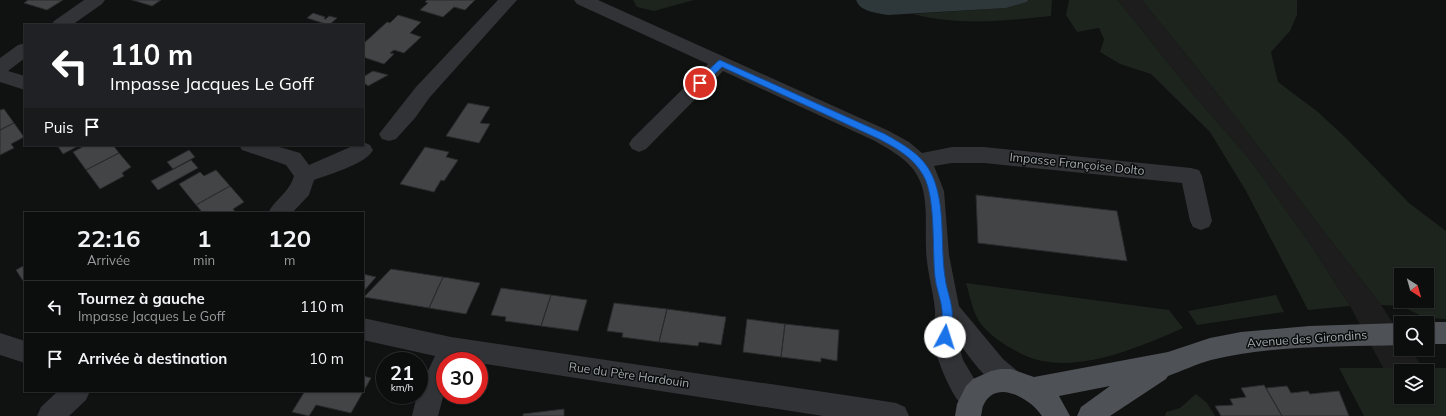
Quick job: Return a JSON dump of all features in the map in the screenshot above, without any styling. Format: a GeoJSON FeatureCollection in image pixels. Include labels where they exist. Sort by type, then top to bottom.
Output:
{"type":"FeatureCollection","features":[{"type":"Feature","properties":{"kind":"main road"},"geometry":{"type":"LineString","coordinates":[[1434,333],[1446,333]]}},
{"type":"Feature","properties":{"kind":"main road","name":"Avenue des Girondins"},"geometry":{"type":"LineString","coordinates":[[970,407],[979,389],[988,384],[999,381],[1022,385],[1168,364],[1210,349],[1241,343],[1329,336],[1394,334]]}},
{"type":"Feature","properties":{"kind":"main road","name":"Avenue des Girondins"},"geometry":{"type":"LineString","coordinates":[[1090,416],[1104,405],[1168,364]]}},
{"type":"Feature","properties":{"kind":"main road"},"geometry":{"type":"LineString","coordinates":[[1022,385],[1052,406],[1057,416]]}},
{"type":"Feature","properties":{"kind":"street"},"geometry":{"type":"LineString","coordinates":[[61,24],[96,0]]}},
{"type":"Feature","properties":{"kind":"street"},"geometry":{"type":"LineString","coordinates":[[389,134],[403,119],[423,92],[508,0]]}},
{"type":"Feature","properties":{"kind":"street"},"geometry":{"type":"LineString","coordinates":[[583,0],[882,136],[905,150],[919,161],[928,175],[932,186],[936,213],[940,277],[948,311],[945,337],[947,350],[961,380],[970,407]]}},
{"type":"Feature","properties":{"kind":"street"},"geometry":{"type":"LineString","coordinates":[[0,67],[24,51]]}},
{"type":"Feature","properties":{"kind":"street"},"geometry":{"type":"LineString","coordinates":[[639,144],[720,63]]}},
{"type":"Feature","properties":{"kind":"street"},"geometry":{"type":"LineString","coordinates":[[0,75],[24,83]]}},
{"type":"Feature","properties":{"kind":"street"},"geometry":{"type":"LineString","coordinates":[[252,146],[293,159],[305,175]]}},
{"type":"Feature","properties":{"kind":"street"},"geometry":{"type":"LineString","coordinates":[[305,175],[341,161],[363,150]]}},
{"type":"Feature","properties":{"kind":"street","name":"Impasse Françoise Dolto"},"geometry":{"type":"LineString","coordinates":[[919,161],[952,155],[984,154],[1191,176],[1201,220]]}},
{"type":"Feature","properties":{"kind":"street"},"geometry":{"type":"LineString","coordinates":[[280,212],[301,189],[305,175]]}},
{"type":"Feature","properties":{"kind":"street"},"geometry":{"type":"LineString","coordinates":[[948,311],[994,367],[1022,385]]}},
{"type":"Feature","properties":{"kind":"street","name":"Rue du Père Hardouin"},"geometry":{"type":"LineString","coordinates":[[364,329],[451,348],[896,416]]}},
{"type":"Feature","properties":{"kind":"street"},"geometry":{"type":"LineString","coordinates":[[0,344],[24,352]]}},
{"type":"Feature","properties":{"kind":"street"},"geometry":{"type":"LineString","coordinates":[[425,416],[430,395],[451,348]]}},
{"type":"Feature","properties":{"kind":"street"},"geometry":{"type":"LineString","coordinates":[[50,416],[77,392]]}},
{"type":"Feature","properties":{"kind":"shaded area"},"geometry":{"type":"Polygon","coordinates":[[[633,0],[694,0],[654,11],[637,7],[633,0]]]}},
{"type":"Feature","properties":{"kind":"shaded area"},"geometry":{"type":"Polygon","coordinates":[[[856,0],[1028,0],[1027,2],[1006,8],[888,15],[875,13],[865,9],[858,4],[856,0]]]}},
{"type":"Feature","properties":{"kind":"shaded area"},"geometry":{"type":"Polygon","coordinates":[[[1028,0],[1052,0],[1051,16],[999,21],[964,21],[930,18],[913,14],[1006,8],[1027,2],[1028,0]]]}},
{"type":"Feature","properties":{"kind":"shaded area"},"geometry":{"type":"Polygon","coordinates":[[[1069,0],[1118,0],[1188,88],[1251,161],[1312,247],[1350,306],[1308,310],[1246,191],[1210,132],[1151,74],[1120,64],[1100,52],[1104,39],[1099,28],[1077,32],[1066,15],[1069,0]]]}},
{"type":"Feature","properties":{"kind":"shaded area"},"geometry":{"type":"Polygon","coordinates":[[[1118,0],[1142,0],[1209,83],[1381,305],[1394,324],[1394,356],[1415,356],[1420,364],[1394,364],[1394,388],[1350,306],[1312,247],[1251,161],[1188,88],[1118,0]]]}},
{"type":"Feature","properties":{"kind":"shaded area"},"geometry":{"type":"Polygon","coordinates":[[[1142,0],[1297,0],[1297,15],[1290,31],[1271,52],[1278,82],[1318,112],[1346,138],[1409,203],[1446,231],[1446,319],[1434,318],[1434,316],[1422,316],[1405,308],[1434,308],[1434,268],[1394,268],[1394,306],[1381,305],[1209,83],[1142,0]]]}},
{"type":"Feature","properties":{"kind":"shaded area"},"geometry":{"type":"Polygon","coordinates":[[[966,283],[1169,310],[1183,328],[1114,355],[1077,362],[1059,363],[1042,361],[1021,354],[1005,345],[985,328],[979,321],[971,303],[966,283]]]}},
{"type":"Feature","properties":{"kind":"shaded area"},"geometry":{"type":"Polygon","coordinates":[[[1276,295],[1284,312],[1197,325],[1188,311],[1276,295]]]}},
{"type":"Feature","properties":{"kind":"shaded area"},"geometry":{"type":"Polygon","coordinates":[[[1339,368],[1394,368],[1394,404],[1434,404],[1434,368],[1446,368],[1446,416],[1364,416],[1339,368]]]}},
{"type":"Feature","properties":{"kind":"shaded area"},"geometry":{"type":"Polygon","coordinates":[[[1196,394],[1207,403],[1215,416],[1165,416],[1166,412],[1180,408],[1196,394]]]}},
{"type":"Feature","properties":{"kind":"shaded area"},"geometry":{"type":"Polygon","coordinates":[[[1403,404],[1434,404],[1446,416],[1409,416],[1403,404]]]}},
{"type":"Feature","properties":{"kind":"building"},"geometry":{"type":"Polygon","coordinates":[[[28,0],[63,0],[47,10],[24,3],[28,0]]]}},
{"type":"Feature","properties":{"kind":"building"},"geometry":{"type":"Polygon","coordinates":[[[132,0],[161,0],[152,6],[132,0]]]}},
{"type":"Feature","properties":{"kind":"building"},"geometry":{"type":"Polygon","coordinates":[[[427,0],[475,0],[465,10],[454,7],[443,17],[420,10],[428,3],[425,2],[427,0]]]}},
{"type":"Feature","properties":{"kind":"building"},"geometry":{"type":"Polygon","coordinates":[[[313,13],[325,17],[324,19],[329,16],[337,18],[330,24],[326,24],[307,18],[313,13]]]}},
{"type":"Feature","properties":{"kind":"building"},"geometry":{"type":"Polygon","coordinates":[[[398,15],[421,22],[410,33],[421,37],[404,53],[394,50],[390,53],[394,54],[384,64],[364,57],[364,43],[387,22],[390,23],[398,15]]]}},
{"type":"Feature","properties":{"kind":"building"},"geometry":{"type":"Polygon","coordinates":[[[373,71],[388,75],[368,86],[364,83],[364,76],[373,71]]]}},
{"type":"Feature","properties":{"kind":"building"},"geometry":{"type":"Polygon","coordinates":[[[468,103],[490,107],[480,123],[490,124],[479,143],[446,136],[468,103]]]}},
{"type":"Feature","properties":{"kind":"building"},"geometry":{"type":"Polygon","coordinates":[[[4,109],[14,123],[0,130],[0,110],[4,109]]]}},
{"type":"Feature","properties":{"kind":"building"},"geometry":{"type":"Polygon","coordinates":[[[14,123],[24,137],[11,144],[14,148],[0,155],[0,130],[14,123]]]}},
{"type":"Feature","properties":{"kind":"building"},"geometry":{"type":"Polygon","coordinates":[[[58,146],[78,146],[63,154],[58,146]]]}},
{"type":"Feature","properties":{"kind":"building"},"geometry":{"type":"Polygon","coordinates":[[[84,146],[114,146],[119,153],[86,170],[73,152],[84,146]]]}},
{"type":"Feature","properties":{"kind":"building"},"geometry":{"type":"Polygon","coordinates":[[[425,147],[449,152],[446,157],[458,160],[444,181],[441,180],[434,192],[400,184],[425,147]]]}},
{"type":"Feature","properties":{"kind":"building"},"geometry":{"type":"Polygon","coordinates":[[[189,150],[195,157],[173,169],[167,162],[189,150]]]}},
{"type":"Feature","properties":{"kind":"building"},"geometry":{"type":"Polygon","coordinates":[[[119,153],[131,167],[122,173],[124,176],[100,189],[86,170],[119,153]]]}},
{"type":"Feature","properties":{"kind":"building"},"geometry":{"type":"Polygon","coordinates":[[[191,160],[198,168],[158,190],[151,181],[191,160]]]}},
{"type":"Feature","properties":{"kind":"building"},"geometry":{"type":"Polygon","coordinates":[[[216,170],[230,186],[196,205],[179,184],[200,172],[204,176],[216,170]]]}},
{"type":"Feature","properties":{"kind":"building"},"geometry":{"type":"Polygon","coordinates":[[[230,186],[244,202],[233,209],[235,212],[202,212],[196,205],[230,186]]]}},
{"type":"Feature","properties":{"kind":"building"},"geometry":{"type":"Polygon","coordinates":[[[976,195],[1117,211],[1127,261],[978,243],[976,195]]]}},
{"type":"Feature","properties":{"kind":"building"},"geometry":{"type":"Polygon","coordinates":[[[24,266],[24,282],[16,270],[24,266]]]}},
{"type":"Feature","properties":{"kind":"building"},"geometry":{"type":"Polygon","coordinates":[[[391,269],[443,277],[429,308],[364,297],[391,269]]]}},
{"type":"Feature","properties":{"kind":"building"},"geometry":{"type":"Polygon","coordinates":[[[364,274],[376,277],[364,291],[364,274]]]}},
{"type":"Feature","properties":{"kind":"building"},"geometry":{"type":"Polygon","coordinates":[[[443,277],[480,283],[466,314],[429,308],[443,277]]]}},
{"type":"Feature","properties":{"kind":"building"},"geometry":{"type":"Polygon","coordinates":[[[501,288],[551,295],[541,326],[505,321],[506,317],[491,315],[501,288]]]}},
{"type":"Feature","properties":{"kind":"building"},"geometry":{"type":"Polygon","coordinates":[[[551,295],[587,300],[578,331],[541,326],[551,295]]]}},
{"type":"Feature","properties":{"kind":"building"},"geometry":{"type":"Polygon","coordinates":[[[614,303],[667,309],[659,342],[622,337],[623,333],[607,331],[614,303]]]}},
{"type":"Feature","properties":{"kind":"building"},"geometry":{"type":"Polygon","coordinates":[[[667,309],[726,317],[721,345],[699,342],[698,346],[659,342],[667,309]]]}},
{"type":"Feature","properties":{"kind":"building"},"geometry":{"type":"Polygon","coordinates":[[[747,319],[785,324],[781,357],[743,352],[747,319]]]}},
{"type":"Feature","properties":{"kind":"building"},"geometry":{"type":"Polygon","coordinates":[[[785,324],[839,330],[837,361],[821,358],[821,362],[781,357],[785,324]]]}},
{"type":"Feature","properties":{"kind":"building"},"geometry":{"type":"Polygon","coordinates":[[[364,376],[371,378],[364,390],[364,376]]]}},
{"type":"Feature","properties":{"kind":"building"},"geometry":{"type":"Polygon","coordinates":[[[1264,385],[1282,416],[1221,416],[1215,406],[1233,405],[1230,399],[1246,397],[1241,388],[1264,385]]]}},
{"type":"Feature","properties":{"kind":"building"},"geometry":{"type":"Polygon","coordinates":[[[1287,386],[1291,393],[1308,391],[1310,394],[1339,391],[1349,416],[1282,416],[1266,388],[1287,386]]]}},
{"type":"Feature","properties":{"kind":"building"},"geometry":{"type":"Polygon","coordinates":[[[304,392],[363,392],[351,413],[316,405],[309,416],[292,412],[304,392]]]}},
{"type":"Feature","properties":{"kind":"building"},"geometry":{"type":"Polygon","coordinates":[[[564,409],[564,416],[523,416],[523,414],[564,409]]]}},
{"type":"Feature","properties":{"kind":"route"},"geometry":{"type":"LineString","coordinates":[[700,83],[720,63],[882,136],[905,150],[919,161],[928,175],[932,186],[936,213],[937,250],[940,277],[948,311],[945,337]]}}]}
